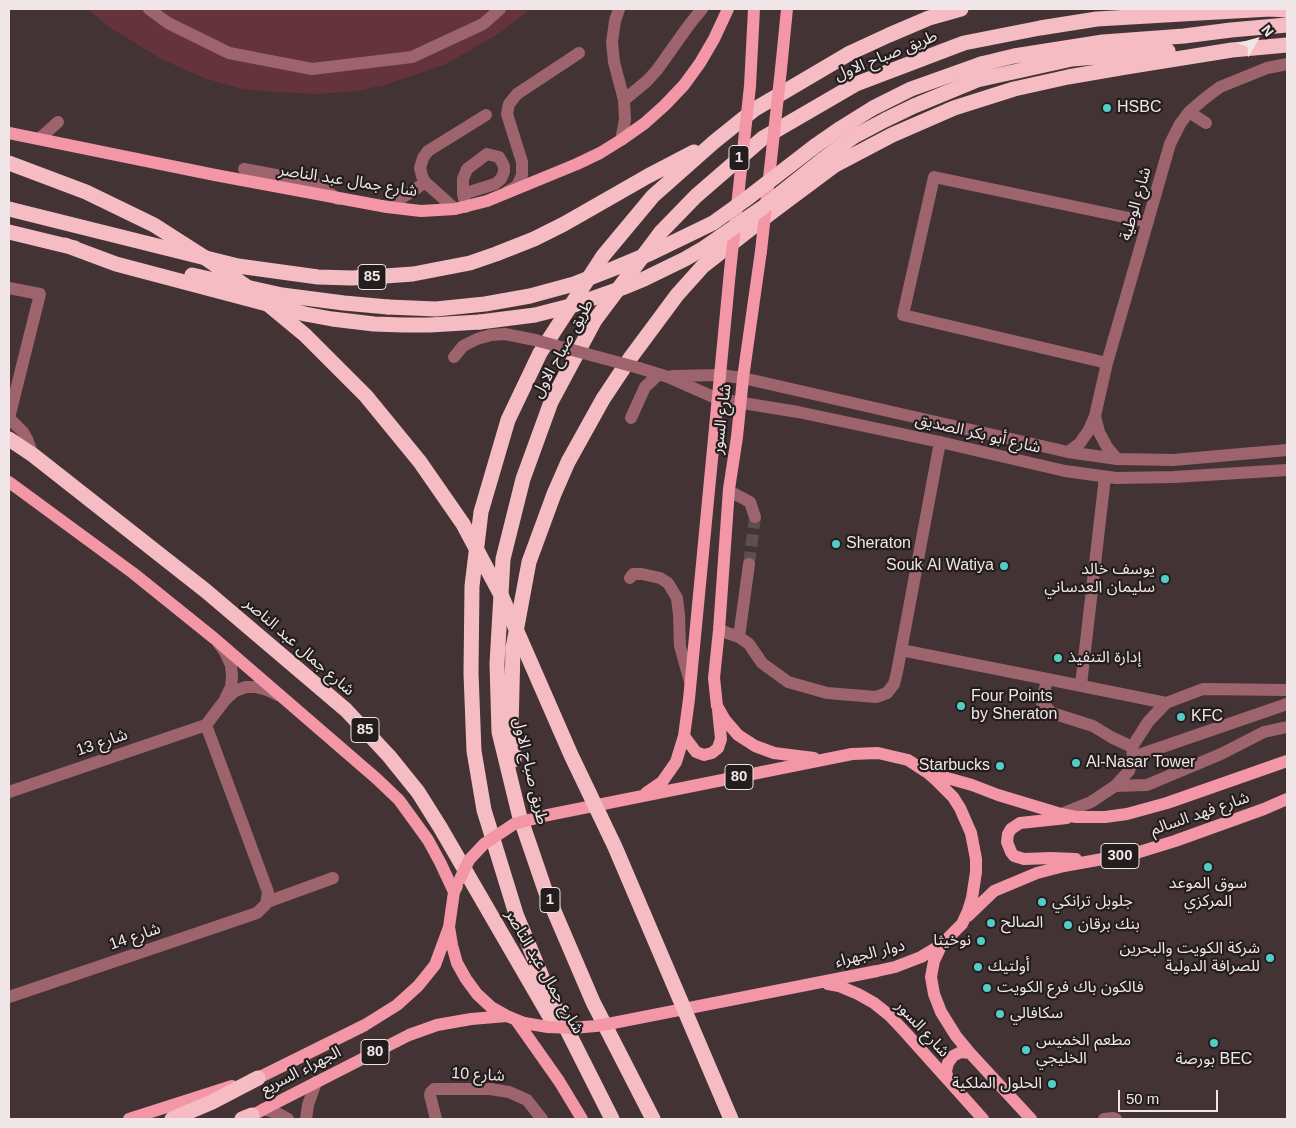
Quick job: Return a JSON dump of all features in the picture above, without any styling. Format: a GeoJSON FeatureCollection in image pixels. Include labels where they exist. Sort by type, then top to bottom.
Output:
{"type":"FeatureCollection","features":[{"type":"Feature","properties":{"kind":"highway","name":"طريق صباح الاول"},"geometry":{"type":"LineString","coordinates":[[610,1119],[549,994],[516,914],[484,810],[474,751],[471,673],[472,586],[481,512],[502,438],[508,420],[540,353],[603,256],[653,196],[755,109],[850,53],[889,34],[929,18],[961,9]]}},
{"type":"Feature","properties":{"kind":"highway","name":"طريق صباح الاول"},"geometry":{"type":"LineString","coordinates":[[653,1119],[593,1002],[546,890],[519,814],[499,732],[497,664],[503,558],[523,479],[551,402],[595,320],[661,232],[696,196],[763,138],[856,84],[964,43],[1040,28],[1097,19],[1270,9],[1287,10]]}},
{"type":"Feature","properties":{"kind":"highway"},"geometry":{"type":"LineString","coordinates":[[9,232],[155,268],[282,295],[388,307],[436,309],[485,304],[530,296],[574,284],[651,253],[713,223],[746,200],[815,146],[873,108],[911,90],[981,64],[1014,56],[1103,42],[1287,25]]}},
{"type":"Feature","properties":{"kind":"highway"},"geometry":{"type":"LineString","coordinates":[[519,814],[511,730],[513,648],[529,562],[554,494],[603,399],[657,322],[703,266],[835,165],[892,135],[954,108],[1014,89],[1126,66],[1232,50],[1281,46]]}},
{"type":"Feature","properties":{"kind":"highway"},"geometry":{"type":"LineString","coordinates":[[65,246],[116,264],[305,314],[332,319],[384,324],[430,325],[480,322],[535,314],[574,305],[622,288],[669,267],[730,231],[853,137],[914,106],[978,80],[1072,59],[1207,48],[1281,46]]}},
{"type":"Feature","properties":{"kind":"highway","name":"85"},"geometry":{"type":"LineString","coordinates":[[9,209],[238,266],[318,277],[352,278],[385,276],[422,272],[470,263],[527,242],[564,224],[648,176],[714,142]]}},
{"type":"Feature","properties":{"kind":"highway"},"geometry":{"type":"LineString","coordinates":[[9,163],[86,192],[154,225],[247,287],[305,335],[366,396],[420,462],[463,524],[502,597],[571,756],[615,847],[731,1119]]}},
{"type":"Feature","properties":{"kind":"highway","name":"شارع جمال عبد الناصر"},"geometry":{"type":"LineString","coordinates":[[9,439],[33,455],[161,554],[220,603],[346,710],[389,756],[418,792],[440,827],[610,1119]]}},
{"type":"Feature","properties":{"kind":"highway","name":"الجهراء السريع"},"geometry":{"type":"LineString","coordinates":[[172,1119],[212,1102],[258,1078]]}},
{"type":"Feature","properties":{"kind":"main road","name":"شارع جمال عبد الناصر"},"geometry":{"type":"LineString","coordinates":[[9,133],[215,176],[386,207],[421,211],[460,208],[487,201],[577,164],[621,140],[652,117],[684,85],[700,63],[728,9]]}},
{"type":"Feature","properties":{"kind":"main road","name":"شارع السور"},"geometry":{"type":"LineString","coordinates":[[642,796],[662,782],[667,776],[676,762],[684,736],[691,683],[730,271],[750,86],[754,9]]}},
{"type":"Feature","properties":{"kind":"main road","name":"شارع السور"},"geometry":{"type":"LineString","coordinates":[[787,9],[761,251],[729,491],[720,630],[714,678],[717,706],[725,720],[738,735],[754,746],[774,753],[826,760]]}},
{"type":"Feature","properties":{"kind":"main road"},"geometry":{"type":"LineString","coordinates":[[9,482],[134,573],[215,639],[377,778],[398,800],[428,840],[454,892]]}},
{"type":"Feature","properties":{"kind":"main road"},"geometry":{"type":"LineString","coordinates":[[684,736],[696,752],[704,755],[712,753],[718,748],[721,739],[717,706]]}},
{"type":"Feature","properties":{"kind":"main road","name":"دوار الجهراء"},"geometry":{"type":"LineString","coordinates":[[878,753],[908,760],[928,773],[944,787],[960,808],[969,826],[976,859],[975,885],[968,911],[962,924],[941,945],[921,957],[895,967],[823,983],[613,1023],[572,1028],[548,1027],[516,1020],[491,1006],[477,994],[457,963],[449,927],[454,892],[470,860],[484,844],[514,824],[548,815],[642,796],[852,754],[878,753]]}},
{"type":"Feature","properties":{"kind":"main road","name":"شارع فهد السالم"},"geometry":{"type":"LineString","coordinates":[[928,773],[1061,814],[1105,817],[1127,814],[1167,803],[1287,761]]}},
{"type":"Feature","properties":{"kind":"main road","name":"شارع فهد السالم"},"geometry":{"type":"LineString","coordinates":[[962,924],[987,896],[994,891],[1037,873],[1136,853],[1175,841],[1287,800]]}},
{"type":"Feature","properties":{"kind":"main road"},"geometry":{"type":"LineString","coordinates":[[1076,816],[1020,823],[1012,828],[1008,834],[1008,847],[1014,856],[1024,859],[1078,859],[1090,862]]}},
{"type":"Feature","properties":{"kind":"main road","name":"الجهراء السريع"},"geometry":{"type":"LineString","coordinates":[[129,1119],[258,1078],[364,1025],[397,1005],[418,986],[436,965],[449,927]]}},
{"type":"Feature","properties":{"kind":"main road","name":"شارع السور"},"geometry":{"type":"LineString","coordinates":[[941,945],[934,961],[931,977],[934,994],[941,1012],[956,1036],[970,1053],[1031,1119]]}},
{"type":"Feature","properties":{"kind":"main road","name":"شارع السور"},"geometry":{"type":"LineString","coordinates":[[823,983],[839,986],[858,994],[874,1003],[889,1015],[983,1119]]}},
{"type":"Feature","properties":{"kind":"main road","name":"الجهراء السريع"},"geometry":{"type":"LineString","coordinates":[[251,1116],[409,1036],[437,1025],[470,1019],[516,1020]]}},
{"type":"Feature","properties":{"kind":"main road"},"geometry":{"type":"LineString","coordinates":[[516,1020],[559,1080],[582,1119]]}},
{"type":"Feature","properties":{"kind":"main road"},"geometry":{"type":"LineString","coordinates":[[948,1080],[946,1071],[948,1063],[953,1056],[961,1052],[970,1053]]}},
{"type":"Feature","properties":{"kind":"street"},"geometry":{"type":"LineString","coordinates":[[150,9],[168,23],[228,53],[312,69],[412,57],[483,24],[500,9]]}},
{"type":"Feature","properties":{"kind":"street"},"geometry":{"type":"LineString","coordinates":[[619,9],[613,31],[612,52],[624,100],[625,120],[621,140]]}},
{"type":"Feature","properties":{"kind":"street"},"geometry":{"type":"LineString","coordinates":[[624,100],[657,70],[702,9]]}},
{"type":"Feature","properties":{"kind":"street"},"geometry":{"type":"LineString","coordinates":[[507,192],[517,186],[522,175],[522,162],[506,114],[509,104],[517,94],[579,53]]}},
{"type":"Feature","properties":{"kind":"street","name":"شارع الوطية"},"geometry":{"type":"LineString","coordinates":[[1068,452],[1080,443],[1089,430],[1094,416],[1107,363],[1170,144],[1180,124],[1189,112],[1220,88],[1267,68],[1287,64]]}},
{"type":"Feature","properties":{"kind":"street"},"geometry":{"type":"LineString","coordinates":[[1189,112],[1206,122]]}},
{"type":"Feature","properties":{"kind":"street"},"geometry":{"type":"LineString","coordinates":[[463,194],[460,208],[426,182],[420,168],[423,158],[428,151],[486,115]]}},
{"type":"Feature","properties":{"kind":"street"},"geometry":{"type":"LineString","coordinates":[[39,139],[58,122]]}},
{"type":"Feature","properties":{"kind":"street"},"geometry":{"type":"LineString","coordinates":[[244,169],[313,182],[338,198]]}},
{"type":"Feature","properties":{"kind":"street"},"geometry":{"type":"LineString","coordinates":[[1107,363],[903,315],[934,176],[1148,222]]}},
{"type":"Feature","properties":{"kind":"street"},"geometry":{"type":"LineString","coordinates":[[386,207],[426,182]]}},
{"type":"Feature","properties":{"kind":"street"},"geometry":{"type":"LineString","coordinates":[[9,288],[40,294],[9,418],[28,439],[33,455]]}},
{"type":"Feature","properties":{"kind":"street","name":"شارع أبو بكر الصديق"},"geometry":{"type":"LineString","coordinates":[[454,357],[463,346],[477,338],[506,334],[536,340],[664,375],[718,399],[798,412],[1065,471],[1105,477],[1174,477],[1287,470]]}},
{"type":"Feature","properties":{"kind":"street","name":"شارع أبو بكر الصديق"},"geometry":{"type":"LineString","coordinates":[[664,375],[720,374],[743,378],[1068,452],[1117,459],[1173,460],[1287,450]]}},
{"type":"Feature","properties":{"kind":"street"},"geometry":{"type":"LineString","coordinates":[[631,418],[646,387],[664,375]]}},
{"type":"Feature","properties":{"kind":"street"},"geometry":{"type":"LineString","coordinates":[[1094,416],[1099,432],[1107,447],[1117,459]]}},
{"type":"Feature","properties":{"kind":"street"},"geometry":{"type":"LineString","coordinates":[[720,630],[739,636],[749,644],[762,663],[788,682],[827,693],[876,698],[887,693],[894,684],[940,442]]}},
{"type":"Feature","properties":{"kind":"street"},"geometry":{"type":"LineString","coordinates":[[1081,685],[1105,477]]}},
{"type":"Feature","properties":{"kind":"street"},"geometry":{"type":"LineString","coordinates":[[729,491],[750,502],[755,517]]}},
{"type":"Feature","properties":{"kind":"street"},"geometry":{"type":"LineString","coordinates":[[739,636],[749,564]]}},
{"type":"Feature","properties":{"kind":"street"},"geometry":{"type":"LineString","coordinates":[[630,578],[633,574],[660,578],[668,583],[677,598],[680,646],[691,683]]}},
{"type":"Feature","properties":{"kind":"street"},"geometry":{"type":"LineString","coordinates":[[215,639],[225,652],[231,665],[231,687],[225,700]]}},
{"type":"Feature","properties":{"kind":"street"},"geometry":{"type":"LineString","coordinates":[[901,650],[1166,703]]}},
{"type":"Feature","properties":{"kind":"street"},"geometry":{"type":"LineString","coordinates":[[1047,678],[1042,703],[1052,713],[1093,726],[1133,752]]}},
{"type":"Feature","properties":{"kind":"street"},"geometry":{"type":"LineString","coordinates":[[267,902],[268,892],[206,725],[225,700],[235,691],[246,687],[267,690],[282,698]]}},
{"type":"Feature","properties":{"kind":"street"},"geometry":{"type":"LineString","coordinates":[[1061,814],[1091,802],[1115,786],[1129,771],[1133,752],[1148,722],[1166,703],[1203,689],[1287,690]]}},
{"type":"Feature","properties":{"kind":"street"},"geometry":{"type":"LineString","coordinates":[[1133,752],[1287,704]]}},
{"type":"Feature","properties":{"kind":"street","name":"شارع 13"},"geometry":{"type":"LineString","coordinates":[[9,792],[206,725]]}},
{"type":"Feature","properties":{"kind":"street"},"geometry":{"type":"LineString","coordinates":[[1115,786],[1147,785],[1221,754],[1264,732],[1287,728]]}},
{"type":"Feature","properties":{"kind":"street","name":"شارع 14"},"geometry":{"type":"LineString","coordinates":[[9,997],[257,913],[267,902],[333,878]]}},
{"type":"Feature","properties":{"kind":"street"},"geometry":{"type":"LineString","coordinates":[[306,1119],[308,1105],[316,1082]]}},
{"type":"Feature","properties":{"kind":"street","name":"شارع 10"},"geometry":{"type":"LineString","coordinates":[[436,1119],[430,1095],[434,1089],[490,1089],[510,1092],[527,1100],[542,1119]]}},
{"type":"Feature","properties":{"kind":"street"},"geometry":{"type":"LineString","coordinates":[[251,1116],[279,1114],[288,1119]]}},
{"type":"Feature","properties":{"kind":"street"},"geometry":{"type":"LineString","coordinates":[[1104,1119],[1116,1119]]}},
{"type":"Feature","properties":{"kind":"shaded area"},"geometry":{"type":"Polygon","coordinates":[[[87,9],[529,9],[498,34],[446,64],[385,85],[356,91],[318,94],[238,88],[204,78],[161,59],[111,28],[87,9]]]}},
{"type":"Feature","properties":{"kind":"tunnel"},"geometry":{"type":"LineString","coordinates":[[749,564],[755,517]]}},
{"type":"Feature","properties":{"kind":"place","name":"HSBC"},"geometry":{"type":"Point","coordinates":[1107,108]}},
{"type":"Feature","properties":{"kind":"place","name":"Sheraton"},"geometry":{"type":"Point","coordinates":[836,544]}},
{"type":"Feature","properties":{"kind":"place","name":"Souk Al Watiya"},"geometry":{"type":"Point","coordinates":[1004,566]}},
{"type":"Feature","properties":{"kind":"place","name":"يوسف خالد سليمان العدساني"},"geometry":{"type":"Point","coordinates":[1165,579]}},
{"type":"Feature","properties":{"kind":"place","name":"إدارة التنفيذ"},"geometry":{"type":"Point","coordinates":[1058,658]}},
{"type":"Feature","properties":{"kind":"place","name":"Four Points by Sheraton"},"geometry":{"type":"Point","coordinates":[961,706]}},
{"type":"Feature","properties":{"kind":"place","name":"KFC"},"geometry":{"type":"Point","coordinates":[1181,717]}},
{"type":"Feature","properties":{"kind":"place","name":"Al-Nasar Tower"},"geometry":{"type":"Point","coordinates":[1076,763]}},
{"type":"Feature","properties":{"kind":"place","name":"Starbucks"},"geometry":{"type":"Point","coordinates":[1000,766]}},
{"type":"Feature","properties":{"kind":"place","name":"سوق الموعد المركزي"},"geometry":{"type":"Point","coordinates":[1208,867]}},
{"type":"Feature","properties":{"kind":"place","name":"جلوبل ترانكي"},"geometry":{"type":"Point","coordinates":[1042,902]}},
{"type":"Feature","properties":{"kind":"place","name":"الصالح"},"geometry":{"type":"Point","coordinates":[991,923]}},
{"type":"Feature","properties":{"kind":"place","name":"بنك برقان"},"geometry":{"type":"Point","coordinates":[1068,925]}},
{"type":"Feature","properties":{"kind":"place","name":"نوخيثا"},"geometry":{"type":"Point","coordinates":[981,941]}},
{"type":"Feature","properties":{"kind":"place","name":"شركة الكويت والبحرين للصرافة الدولية"},"geometry":{"type":"Point","coordinates":[1270,958]}},
{"type":"Feature","properties":{"kind":"place","name":"أولتيك"},"geometry":{"type":"Point","coordinates":[978,967]}},
{"type":"Feature","properties":{"kind":"place","name":"فالكون باك فرع الكويت"},"geometry":{"type":"Point","coordinates":[987,988]}},
{"type":"Feature","properties":{"kind":"place","name":"سكافالي"},"geometry":{"type":"Point","coordinates":[1000,1014]}},
{"type":"Feature","properties":{"kind":"place","name":"بورصة BEC"},"geometry":{"type":"Point","coordinates":[1214,1043]}},
{"type":"Feature","properties":{"kind":"place","name":"مطعم الخميس الخليجي"},"geometry":{"type":"Point","coordinates":[1026,1050]}},
{"type":"Feature","properties":{"kind":"place","name":"الحلول الملكية"},"geometry":{"type":"Point","coordinates":[1052,1084]}}]}
